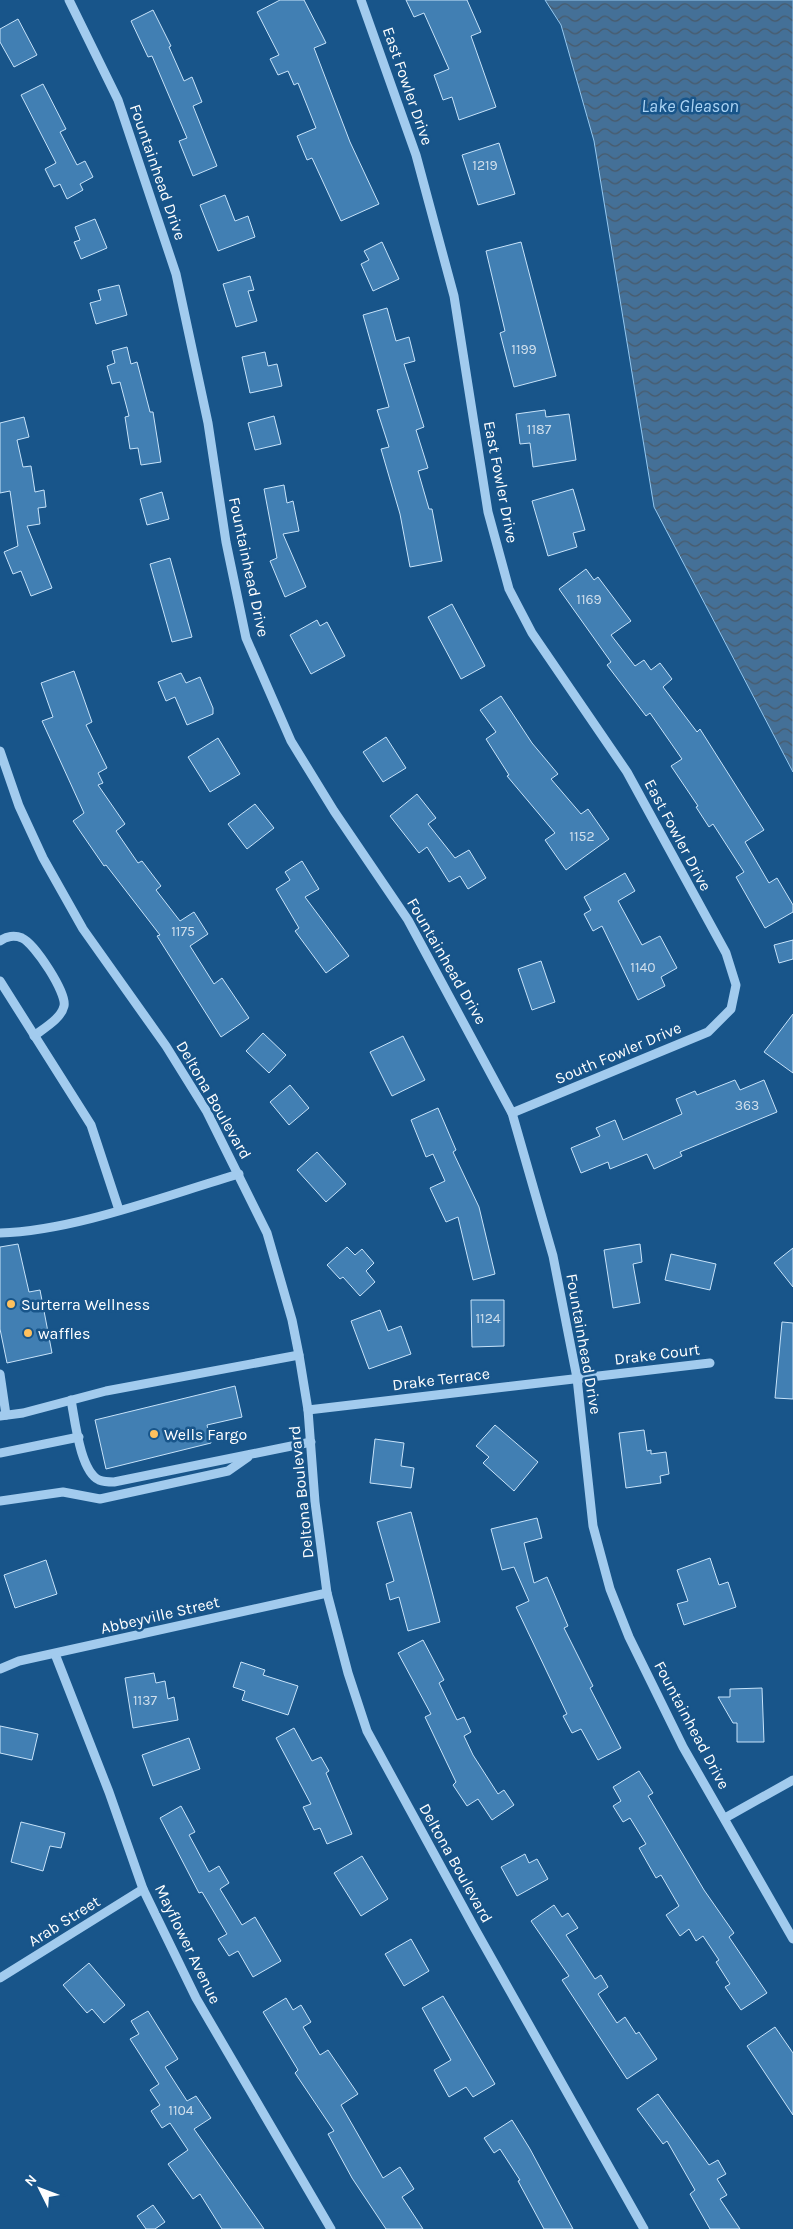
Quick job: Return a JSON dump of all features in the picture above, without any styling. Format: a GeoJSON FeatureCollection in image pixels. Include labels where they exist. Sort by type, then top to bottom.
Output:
{"type":"FeatureCollection","features":[{"type":"Feature","properties":{"kind":"street","name":"Fountainhead Drive"},"geometry":{"type":"LineString","coordinates":[[69,0],[118,100],[176,274],[208,423],[226,542],[246,638],[291,741],[334,811],[408,920],[512,1113],[553,1256],[577,1378],[593,1526],[610,1589],[629,1637],[683,1747],[793,1939]]}},
{"type":"Feature","properties":{"kind":"street","name":"East Fowler Drive"},"geometry":{"type":"LineString","coordinates":[[361,0],[416,155],[454,296],[488,512],[509,589],[532,634],[627,772],[726,953],[736,985],[732,1009],[729,1011]]}},
{"type":"Feature","properties":{"kind":"street","name":"Deltona Boulevard"},"geometry":{"type":"LineString","coordinates":[[0,751],[19,806],[60,890],[83,928],[166,1046],[207,1112],[267,1233],[292,1320],[299,1355],[308,1410],[315,1502],[327,1593],[348,1673],[367,1731],[475,1930],[644,2229]]}},
{"type":"Feature","properties":{"kind":"street"},"geometry":{"type":"LineString","coordinates":[[0,941],[11,936],[22,938],[27,942],[44,963],[63,993],[64,1007],[60,1014],[34,1036]]}},
{"type":"Feature","properties":{"kind":"street"},"geometry":{"type":"LineString","coordinates":[[0,981],[91,1125],[119,1210]]}},
{"type":"Feature","properties":{"kind":"street","name":"South Fowler Drive"},"geometry":{"type":"LineString","coordinates":[[512,1113],[708,1032],[729,1011]]}},
{"type":"Feature","properties":{"kind":"street"},"geometry":{"type":"LineString","coordinates":[[0,1233],[22,1232],[119,1210],[239,1174]]}},
{"type":"Feature","properties":{"kind":"street"},"geometry":{"type":"LineString","coordinates":[[0,1374],[3,1415],[106,1391],[299,1355]]}},
{"type":"Feature","properties":{"kind":"street","name":"Drake Court"},"geometry":{"type":"LineString","coordinates":[[577,1378],[710,1363]]}},
{"type":"Feature","properties":{"kind":"street","name":"Drake Terrace"},"geometry":{"type":"LineString","coordinates":[[308,1410],[577,1378]]}},
{"type":"Feature","properties":{"kind":"street"},"geometry":{"type":"LineString","coordinates":[[71,1400],[88,1470],[98,1480],[106,1482],[114,1482],[311,1442]]}},
{"type":"Feature","properties":{"kind":"street"},"geometry":{"type":"LineString","coordinates":[[0,1454],[79,1437]]}},
{"type":"Feature","properties":{"kind":"street"},"geometry":{"type":"LineString","coordinates":[[0,1501],[63,1492],[100,1499],[228,1471],[252,1454]]}},
{"type":"Feature","properties":{"kind":"street","name":"Abbeyville Street"},"geometry":{"type":"LineString","coordinates":[[0,1669],[19,1661],[327,1593]]}},
{"type":"Feature","properties":{"kind":"street","name":"Mayflower Avenue"},"geometry":{"type":"LineString","coordinates":[[55,1654],[109,1792],[143,1889],[196,1998],[331,2229]]}},
{"type":"Feature","properties":{"kind":"street"},"geometry":{"type":"LineString","coordinates":[[725,1818],[793,1780]]}},
{"type":"Feature","properties":{"kind":"street","name":"Arab Street"},"geometry":{"type":"LineString","coordinates":[[0,1978],[143,1889]]}},
{"type":"Feature","properties":{"kind":"water","name":"Lake Gleason"},"geometry":{"type":"Polygon","coordinates":[[[545,0],[793,0],[793,772],[654,507],[594,141],[561,25],[545,0]]]}},
{"type":"Feature","properties":{"kind":"building"},"geometry":{"type":"Polygon","coordinates":[[[280,0],[304,0],[326,43],[314,48],[350,142],[379,204],[341,221],[312,158],[307,160],[297,136],[316,128],[298,83],[294,85],[288,71],[278,75],[270,59],[279,55],[257,12],[280,0]]]}},
{"type":"Feature","properties":{"kind":"building"},"geometry":{"type":"Polygon","coordinates":[[[406,0],[467,0],[481,32],[471,36],[496,107],[459,120],[452,97],[443,100],[434,75],[449,69],[424,13],[414,17],[406,0]]]}},
{"type":"Feature","properties":{"kind":"building"},"geometry":{"type":"Polygon","coordinates":[[[153,10],[171,46],[169,47],[184,81],[192,77],[202,102],[193,106],[217,166],[193,176],[179,141],[187,138],[152,56],[148,57],[131,21],[153,10]]]}},
{"type":"Feature","properties":{"kind":"building"},"geometry":{"type":"Polygon","coordinates":[[[18,19],[37,55],[14,67],[0,42],[0,29],[18,19]]]}},
{"type":"Feature","properties":{"kind":"building"},"geometry":{"type":"Polygon","coordinates":[[[43,84],[66,129],[60,132],[77,165],[85,161],[93,177],[80,184],[83,190],[67,199],[60,184],[54,187],[45,169],[56,163],[21,95],[43,84]]]}},
{"type":"Feature","properties":{"kind":"building"},"geometry":{"type":"Polygon","coordinates":[[[499,143],[515,194],[478,205],[462,155],[499,143]]]}},
{"type":"Feature","properties":{"kind":"building"},"geometry":{"type":"Polygon","coordinates":[[[225,195],[235,221],[248,216],[255,237],[218,251],[200,205],[225,195]]]}},
{"type":"Feature","properties":{"kind":"building"},"geometry":{"type":"Polygon","coordinates":[[[95,219],[107,248],[81,259],[74,242],[80,240],[75,227],[95,219]]]}},
{"type":"Feature","properties":{"kind":"building"},"geometry":{"type":"Polygon","coordinates":[[[382,242],[399,279],[373,291],[361,264],[369,260],[364,251],[382,242]]]}},
{"type":"Feature","properties":{"kind":"building"},"geometry":{"type":"Polygon","coordinates":[[[521,242],[556,376],[514,387],[500,333],[505,331],[486,251],[521,242]]]}},
{"type":"Feature","properties":{"kind":"building"},"geometry":{"type":"Polygon","coordinates":[[[250,276],[254,290],[248,291],[257,321],[236,327],[223,284],[250,276]]]}},
{"type":"Feature","properties":{"kind":"building"},"geometry":{"type":"Polygon","coordinates":[[[119,285],[127,315],[96,324],[90,303],[101,300],[98,290],[119,285]]]}},
{"type":"Feature","properties":{"kind":"building"},"geometry":{"type":"Polygon","coordinates":[[[387,308],[396,341],[409,337],[415,361],[404,364],[424,427],[416,430],[428,468],[418,471],[429,509],[432,509],[442,561],[410,567],[400,514],[381,449],[389,447],[377,410],[389,407],[363,315],[387,308]]]}},
{"type":"Feature","properties":{"kind":"building"},"geometry":{"type":"Polygon","coordinates":[[[127,347],[131,364],[137,362],[150,412],[153,412],[161,462],[141,465],[138,448],[130,449],[125,417],[129,416],[120,382],[112,384],[107,366],[115,363],[112,351],[127,347]]]}},
{"type":"Feature","properties":{"kind":"building"},"geometry":{"type":"Polygon","coordinates":[[[265,352],[268,366],[277,364],[282,386],[250,393],[242,357],[265,352]]]}},
{"type":"Feature","properties":{"kind":"building"},"geometry":{"type":"Polygon","coordinates":[[[545,410],[546,417],[569,414],[576,460],[533,467],[530,443],[520,444],[516,414],[545,410]]]}},
{"type":"Feature","properties":{"kind":"building"},"geometry":{"type":"Polygon","coordinates":[[[274,416],[281,444],[255,450],[248,423],[274,416]]]}},
{"type":"Feature","properties":{"kind":"building"},"geometry":{"type":"Polygon","coordinates":[[[24,417],[29,437],[17,440],[23,467],[31,466],[35,492],[44,490],[46,507],[38,508],[40,524],[27,526],[52,588],[31,596],[21,571],[13,574],[4,552],[18,546],[10,491],[0,493],[0,423],[24,417]]]}},
{"type":"Feature","properties":{"kind":"building"},"geometry":{"type":"Polygon","coordinates":[[[284,485],[287,503],[293,501],[299,531],[283,534],[306,587],[285,597],[270,561],[277,558],[264,489],[284,485]]]}},
{"type":"Feature","properties":{"kind":"building"},"geometry":{"type":"Polygon","coordinates":[[[573,489],[585,530],[573,533],[577,547],[548,556],[532,501],[573,489]]]}},
{"type":"Feature","properties":{"kind":"building"},"geometry":{"type":"Polygon","coordinates":[[[162,492],[169,519],[147,525],[140,499],[162,492]]]}},
{"type":"Feature","properties":{"kind":"building"},"geometry":{"type":"Polygon","coordinates":[[[170,558],[192,637],[172,642],[150,564],[170,558]]]}},
{"type":"Feature","properties":{"kind":"building"},"geometry":{"type":"Polygon","coordinates":[[[586,569],[594,580],[598,577],[631,621],[611,635],[635,666],[644,660],[651,670],[660,663],[672,679],[663,687],[697,732],[700,729],[764,830],[745,842],[769,883],[777,878],[793,905],[793,912],[765,928],[736,877],[744,872],[713,824],[709,827],[696,807],[698,806],[671,766],[682,759],[650,713],[646,716],[607,665],[611,662],[559,589],[586,569]]]}},
{"type":"Feature","properties":{"kind":"building"},"geometry":{"type":"Polygon","coordinates":[[[452,604],[485,666],[461,679],[428,617],[452,604]]]}},
{"type":"Feature","properties":{"kind":"building"},"geometry":{"type":"Polygon","coordinates":[[[317,620],[320,626],[327,622],[345,656],[311,674],[290,635],[317,620]]]}},
{"type":"Feature","properties":{"kind":"building"},"geometry":{"type":"Polygon","coordinates":[[[74,671],[92,722],[86,725],[107,768],[98,773],[103,783],[98,785],[125,824],[116,831],[138,863],[142,861],[161,886],[156,890],[180,921],[194,912],[208,934],[190,946],[214,984],[222,978],[249,1018],[221,1037],[157,936],[160,935],[106,865],[104,866],[73,821],[84,813],[42,721],[53,717],[41,683],[74,671]]]}},
{"type":"Feature","properties":{"kind":"building"},"geometry":{"type":"Polygon","coordinates":[[[181,673],[186,683],[200,677],[213,708],[213,714],[187,725],[175,697],[166,701],[158,682],[181,673]]]}},
{"type":"Feature","properties":{"kind":"building"},"geometry":{"type":"Polygon","coordinates":[[[501,696],[532,743],[558,774],[551,779],[581,814],[588,809],[609,839],[566,870],[545,840],[555,833],[507,776],[509,775],[486,739],[496,732],[480,710],[501,696]]]}},
{"type":"Feature","properties":{"kind":"building"},"geometry":{"type":"Polygon","coordinates":[[[386,737],[406,768],[383,782],[363,752],[386,737]]]}},
{"type":"Feature","properties":{"kind":"building"},"geometry":{"type":"Polygon","coordinates":[[[218,738],[240,774],[210,792],[188,757],[218,738]]]}},
{"type":"Feature","properties":{"kind":"building"},"geometry":{"type":"Polygon","coordinates":[[[417,794],[436,818],[428,824],[455,858],[469,850],[486,878],[468,889],[460,876],[449,882],[427,847],[419,853],[390,816],[417,794]]]}},
{"type":"Feature","properties":{"kind":"building"},"geometry":{"type":"Polygon","coordinates":[[[255,804],[274,828],[247,849],[228,824],[255,804]]]}},
{"type":"Feature","properties":{"kind":"building"},"geometry":{"type":"Polygon","coordinates":[[[302,861],[319,889],[305,897],[349,956],[326,973],[295,931],[299,928],[276,889],[290,880],[285,872],[302,861]]]}},
{"type":"Feature","properties":{"kind":"building"},"geometry":{"type":"Polygon","coordinates":[[[625,873],[635,891],[618,901],[642,945],[660,936],[677,968],[661,977],[665,986],[638,1000],[602,926],[593,931],[584,914],[591,910],[584,897],[625,873]]]}},
{"type":"Feature","properties":{"kind":"building"},"geometry":{"type":"Polygon","coordinates":[[[793,940],[793,959],[779,963],[774,945],[793,940]]]}},
{"type":"Feature","properties":{"kind":"building"},"geometry":{"type":"Polygon","coordinates":[[[541,961],[555,1002],[532,1010],[518,969],[541,961]]]}},
{"type":"Feature","properties":{"kind":"building"},"geometry":{"type":"Polygon","coordinates":[[[793,1014],[793,1073],[764,1052],[793,1014]]]}},
{"type":"Feature","properties":{"kind":"building"},"geometry":{"type":"Polygon","coordinates":[[[263,1033],[286,1055],[269,1073],[246,1051],[263,1033]]]}},
{"type":"Feature","properties":{"kind":"building"},"geometry":{"type":"Polygon","coordinates":[[[403,1036],[425,1080],[392,1096],[370,1052],[403,1036]]]}},
{"type":"Feature","properties":{"kind":"building"},"geometry":{"type":"Polygon","coordinates":[[[735,1080],[740,1090],[764,1080],[777,1112],[680,1152],[682,1156],[654,1169],[647,1154],[610,1169],[608,1162],[581,1173],[571,1148],[600,1136],[596,1128],[615,1120],[623,1140],[682,1114],[676,1099],[695,1091],[697,1095],[735,1080]]]}},
{"type":"Feature","properties":{"kind":"building"},"geometry":{"type":"Polygon","coordinates":[[[290,1085],[309,1108],[289,1125],[270,1102],[290,1085]]]}},
{"type":"Feature","properties":{"kind":"building"},"geometry":{"type":"Polygon","coordinates":[[[438,1108],[456,1150],[453,1152],[479,1207],[495,1274],[473,1280],[458,1217],[446,1222],[430,1188],[445,1181],[433,1154],[426,1157],[411,1120],[438,1108]]]}},
{"type":"Feature","properties":{"kind":"building"},"geometry":{"type":"Polygon","coordinates":[[[317,1152],[346,1184],[326,1202],[297,1170],[317,1152]]]}},
{"type":"Feature","properties":{"kind":"building"},"geometry":{"type":"Polygon","coordinates":[[[18,1244],[29,1292],[40,1290],[52,1353],[7,1363],[0,1329],[0,1247],[18,1244]]]}},
{"type":"Feature","properties":{"kind":"building"},"geometry":{"type":"Polygon","coordinates":[[[640,1244],[642,1262],[633,1264],[640,1303],[613,1308],[604,1250],[640,1244]]]}},
{"type":"Feature","properties":{"kind":"building"},"geometry":{"type":"Polygon","coordinates":[[[347,1247],[355,1255],[362,1249],[374,1263],[366,1271],[375,1282],[360,1296],[343,1277],[340,1279],[327,1265],[347,1247]]]}},
{"type":"Feature","properties":{"kind":"building"},"geometry":{"type":"Polygon","coordinates":[[[793,1248],[793,1287],[774,1263],[793,1248]]]}},
{"type":"Feature","properties":{"kind":"building"},"geometry":{"type":"Polygon","coordinates":[[[671,1254],[716,1264],[710,1290],[665,1280],[671,1254]]]}},
{"type":"Feature","properties":{"kind":"building"},"geometry":{"type":"Polygon","coordinates":[[[471,1300],[504,1300],[504,1346],[472,1347],[471,1300]]]}},
{"type":"Feature","properties":{"kind":"building"},"geometry":{"type":"Polygon","coordinates":[[[380,1310],[388,1331],[401,1326],[411,1354],[369,1369],[351,1321],[380,1310]]]}},
{"type":"Feature","properties":{"kind":"building"},"geometry":{"type":"Polygon","coordinates":[[[782,1322],[793,1323],[793,1399],[775,1398],[782,1322]]]}},
{"type":"Feature","properties":{"kind":"building","name":"Wells Fargo"},"geometry":{"type":"Polygon","coordinates":[[[235,1386],[242,1417],[207,1425],[211,1443],[106,1469],[95,1420],[235,1386]]]}},
{"type":"Feature","properties":{"kind":"building"},"geometry":{"type":"Polygon","coordinates":[[[495,1425],[538,1462],[514,1491],[483,1463],[489,1457],[476,1446],[495,1425]]]}},
{"type":"Feature","properties":{"kind":"building"},"geometry":{"type":"Polygon","coordinates":[[[644,1430],[647,1451],[651,1450],[651,1454],[666,1452],[669,1474],[660,1476],[661,1483],[626,1488],[619,1433],[644,1430]]]}},
{"type":"Feature","properties":{"kind":"building"},"geometry":{"type":"Polygon","coordinates":[[[375,1439],[404,1443],[401,1466],[414,1468],[411,1488],[370,1483],[375,1439]]]}},
{"type":"Feature","properties":{"kind":"building"},"geometry":{"type":"Polygon","coordinates":[[[411,1512],[440,1622],[408,1631],[399,1597],[390,1600],[386,1584],[394,1581],[377,1522],[411,1512]]]}},
{"type":"Feature","properties":{"kind":"building"},"geometry":{"type":"Polygon","coordinates":[[[537,1518],[542,1538],[524,1543],[534,1583],[547,1577],[568,1626],[564,1628],[593,1686],[590,1688],[621,1748],[598,1760],[581,1729],[572,1733],[563,1716],[567,1714],[516,1607],[529,1601],[514,1567],[502,1570],[491,1529],[537,1518]]]}},
{"type":"Feature","properties":{"kind":"building"},"geometry":{"type":"Polygon","coordinates":[[[710,1558],[719,1585],[728,1582],[736,1607],[684,1625],[677,1604],[688,1601],[677,1570],[710,1558]]]}},
{"type":"Feature","properties":{"kind":"building"},"geometry":{"type":"Polygon","coordinates":[[[46,1560],[57,1594],[15,1608],[4,1575],[46,1560]]]}},
{"type":"Feature","properties":{"kind":"building"},"geometry":{"type":"Polygon","coordinates":[[[423,1640],[444,1680],[439,1683],[457,1720],[464,1717],[471,1732],[464,1736],[473,1755],[498,1794],[504,1790],[514,1805],[492,1820],[478,1799],[467,1806],[453,1785],[456,1782],[425,1717],[431,1714],[398,1653],[423,1640]]]}},
{"type":"Feature","properties":{"kind":"building"},"geometry":{"type":"Polygon","coordinates":[[[241,1662],[265,1670],[263,1675],[298,1686],[288,1715],[242,1700],[245,1691],[233,1687],[241,1662]]]}},
{"type":"Feature","properties":{"kind":"building"},"geometry":{"type":"Polygon","coordinates":[[[154,1673],[156,1683],[165,1681],[168,1699],[174,1697],[178,1720],[133,1728],[125,1678],[154,1673]]]}},
{"type":"Feature","properties":{"kind":"building"},"geometry":{"type":"Polygon","coordinates":[[[762,1688],[764,1742],[737,1742],[737,1723],[733,1723],[718,1697],[730,1697],[730,1689],[762,1688]]]}},
{"type":"Feature","properties":{"kind":"building"},"geometry":{"type":"Polygon","coordinates":[[[0,1726],[38,1734],[32,1760],[0,1753],[0,1726]]]}},
{"type":"Feature","properties":{"kind":"building"},"geometry":{"type":"Polygon","coordinates":[[[294,1728],[312,1761],[321,1757],[329,1771],[326,1773],[352,1834],[327,1844],[320,1828],[314,1830],[303,1807],[311,1804],[276,1738],[294,1728]]]}},
{"type":"Feature","properties":{"kind":"building"},"geometry":{"type":"Polygon","coordinates":[[[189,1738],[200,1769],[153,1786],[142,1755],[189,1738]]]}},
{"type":"Feature","properties":{"kind":"building"},"geometry":{"type":"Polygon","coordinates":[[[639,1771],[653,1793],[648,1796],[704,1890],[734,1933],[729,1937],[767,1993],[741,2010],[725,1987],[730,1984],[716,1962],[719,1960],[703,1936],[696,1941],[689,1929],[680,1936],[666,1915],[679,1906],[661,1875],[656,1878],[639,1848],[646,1844],[630,1818],[623,1822],[613,1806],[621,1801],[613,1787],[639,1771]]]}},
{"type":"Feature","properties":{"kind":"building"},"geometry":{"type":"Polygon","coordinates":[[[181,1806],[195,1832],[189,1835],[209,1872],[219,1866],[229,1883],[220,1889],[242,1925],[255,1917],[281,1961],[253,1977],[238,1951],[229,1956],[218,1939],[227,1934],[202,1892],[199,1893],[160,1818],[181,1806]]]}},
{"type":"Feature","properties":{"kind":"building"},"geometry":{"type":"Polygon","coordinates":[[[21,1822],[65,1833],[61,1848],[50,1846],[43,1871],[11,1862],[21,1822]]]}},
{"type":"Feature","properties":{"kind":"building"},"geometry":{"type":"Polygon","coordinates":[[[525,1854],[529,1863],[537,1859],[548,1879],[517,1896],[501,1867],[525,1854]]]}},
{"type":"Feature","properties":{"kind":"building"},"geometry":{"type":"Polygon","coordinates":[[[362,1856],[388,1899],[361,1916],[334,1873],[362,1856]]]}},
{"type":"Feature","properties":{"kind":"building"},"geometry":{"type":"Polygon","coordinates":[[[554,1905],[562,1917],[568,1913],[578,1928],[566,1935],[595,1979],[601,1975],[608,1987],[598,1994],[617,2023],[625,2017],[636,2034],[639,2032],[657,2059],[627,2079],[562,1980],[569,1976],[531,1921],[554,1905]]]}},
{"type":"Feature","properties":{"kind":"building"},"geometry":{"type":"Polygon","coordinates":[[[411,1939],[429,1971],[404,1986],[385,1954],[411,1939]]]}},
{"type":"Feature","properties":{"kind":"building"},"geometry":{"type":"Polygon","coordinates":[[[89,1963],[125,2005],[104,2023],[92,2009],[87,2013],[63,1985],[89,1963]]]}},
{"type":"Feature","properties":{"kind":"building"},"geometry":{"type":"Polygon","coordinates":[[[443,1996],[495,2084],[473,2097],[466,2087],[449,2097],[434,2070],[451,2060],[422,2008],[443,1996]]]}},
{"type":"Feature","properties":{"kind":"building"},"geometry":{"type":"Polygon","coordinates":[[[286,1998],[293,2010],[301,2005],[311,2022],[303,2027],[320,2055],[328,2050],[358,2094],[341,2105],[383,2178],[400,2167],[414,2189],[402,2197],[423,2229],[386,2229],[352,2178],[328,2134],[334,2131],[295,2073],[298,2070],[263,2012],[286,1998]]]}},
{"type":"Feature","properties":{"kind":"building"},"geometry":{"type":"Polygon","coordinates":[[[148,2011],[178,2059],[165,2067],[187,2101],[196,2096],[211,2118],[194,2129],[264,2229],[222,2229],[200,2194],[193,2199],[168,2164],[188,2150],[170,2123],[162,2128],[151,2111],[160,2105],[150,2090],[159,2084],[130,2039],[139,2034],[131,2021],[148,2011]]]}},
{"type":"Feature","properties":{"kind":"building"},"geometry":{"type":"Polygon","coordinates":[[[775,2027],[793,2053],[793,2115],[747,2046],[775,2027]]]}},
{"type":"Feature","properties":{"kind":"building"},"geometry":{"type":"Polygon","coordinates":[[[658,2094],[709,2165],[718,2160],[726,2174],[717,2179],[727,2195],[720,2199],[740,2229],[710,2229],[690,2194],[695,2190],[667,2141],[663,2144],[637,2109],[658,2094]]]}},
{"type":"Feature","properties":{"kind":"building"},"geometry":{"type":"Polygon","coordinates":[[[512,2120],[530,2149],[573,2229],[544,2229],[518,2181],[520,2180],[500,2149],[494,2153],[484,2138],[512,2120]]]}},
{"type":"Feature","properties":{"kind":"building"},"geometry":{"type":"Polygon","coordinates":[[[153,2205],[165,2222],[155,2229],[146,2229],[137,2216],[153,2205]]]}},
{"type":"Feature","properties":{"kind":"place","name":"Surterra Wellness"},"geometry":{"type":"Point","coordinates":[11,1304]}},
{"type":"Feature","properties":{"kind":"place","name":"waffles"},"geometry":{"type":"Point","coordinates":[28,1333]}},
{"type":"Feature","properties":{"kind":"place","name":"Wells Fargo"},"geometry":{"type":"Point","coordinates":[154,1434]}}]}
